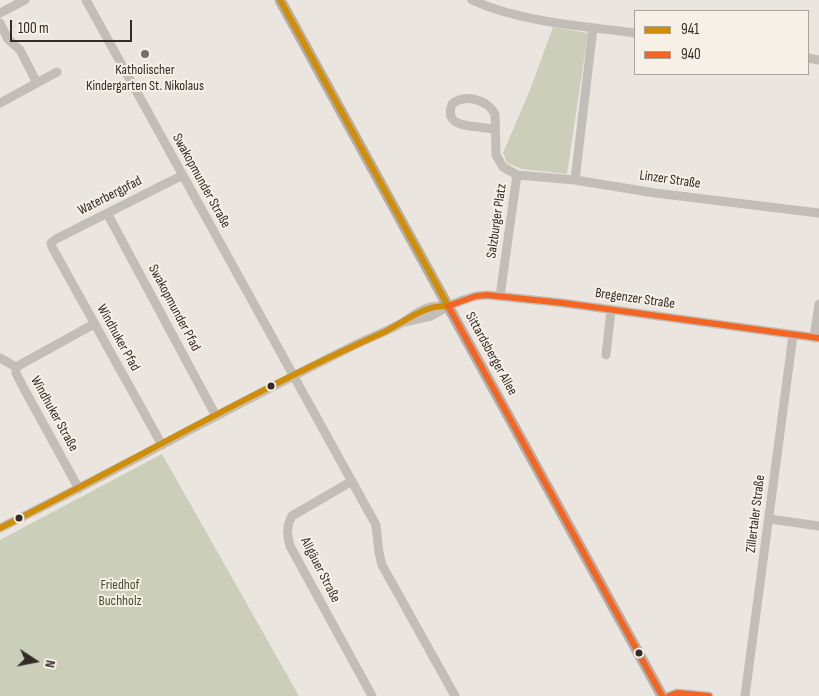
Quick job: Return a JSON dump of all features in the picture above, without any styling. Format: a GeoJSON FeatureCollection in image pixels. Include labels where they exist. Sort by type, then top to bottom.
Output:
{"type":"FeatureCollection","features":[{"type":"Feature","properties":{"kind":"main road","name":"Sittardsberger Allee"},"geometry":{"type":"LineString","coordinates":[[280,0],[662,696]]}},
{"type":"Feature","properties":{"kind":"street"},"geometry":{"type":"LineString","coordinates":[[0,13],[25,0]]}},
{"type":"Feature","properties":{"kind":"street","name":"Swakopmunder Straße"},"geometry":{"type":"LineString","coordinates":[[86,0],[181,176],[294,375]]}},
{"type":"Feature","properties":{"kind":"street"},"geometry":{"type":"LineString","coordinates":[[472,0],[486,7],[517,15],[634,33]]}},
{"type":"Feature","properties":{"kind":"street"},"geometry":{"type":"LineString","coordinates":[[0,23],[8,38],[20,50],[37,83]]}},
{"type":"Feature","properties":{"kind":"street"},"geometry":{"type":"LineString","coordinates":[[575,180],[593,28]]}},
{"type":"Feature","properties":{"kind":"street"},"geometry":{"type":"LineString","coordinates":[[0,103],[56,72]]}},
{"type":"Feature","properties":{"kind":"street","name":"Salzburger Platz"},"geometry":{"type":"LineString","coordinates":[[495,130],[454,122],[450,114],[452,104],[461,99],[486,102],[495,114],[496,154],[503,167],[517,175],[500,296]]}},
{"type":"Feature","properties":{"kind":"street","name":"Linzer Straße"},"geometry":{"type":"LineString","coordinates":[[517,175],[575,180],[655,193],[819,213]]}},
{"type":"Feature","properties":{"kind":"street","name":"Waterbergpfad"},"geometry":{"type":"LineString","coordinates":[[51,243],[181,176]]}},
{"type":"Feature","properties":{"kind":"street","name":"Swakopmunder Pfad"},"geometry":{"type":"LineString","coordinates":[[107,213],[216,416]]}},
{"type":"Feature","properties":{"kind":"street","name":"Windhuker Pfad"},"geometry":{"type":"LineString","coordinates":[[51,243],[162,445]]}},
{"type":"Feature","properties":{"kind":"street","name":"Bregenzer Straße"},"geometry":{"type":"LineString","coordinates":[[0,528],[79,489],[294,375],[434,305],[448,306],[476,296],[500,296],[817,338]]}},
{"type":"Feature","properties":{"kind":"street"},"geometry":{"type":"LineString","coordinates":[[817,338],[819,304]]}},
{"type":"Feature","properties":{"kind":"street"},"geometry":{"type":"LineString","coordinates":[[606,354],[611,310]]}},
{"type":"Feature","properties":{"kind":"street"},"geometry":{"type":"LineString","coordinates":[[16,366],[94,324]]}},
{"type":"Feature","properties":{"kind":"street","name":"Zillertaler Straße"},"geometry":{"type":"LineString","coordinates":[[745,696],[770,519],[792,335]]}},
{"type":"Feature","properties":{"kind":"street","name":"Windhuker Straße"},"geometry":{"type":"LineString","coordinates":[[0,358],[16,366],[16,373],[22,385],[79,489]]}},
{"type":"Feature","properties":{"kind":"street"},"geometry":{"type":"LineString","coordinates":[[294,375],[376,525],[382,565],[455,696]]}},
{"type":"Feature","properties":{"kind":"street","name":"Allgäuer Straße"},"geometry":{"type":"LineString","coordinates":[[352,481],[292,516],[288,524],[287,535],[290,546],[372,696]]}},
{"type":"Feature","properties":{"kind":"street"},"geometry":{"type":"LineString","coordinates":[[770,519],[819,526]]}},
{"type":"Feature","properties":{"kind":"street"},"geometry":{"type":"LineString","coordinates":[[669,696],[677,693],[709,696]]}},
{"type":"Feature","properties":{"kind":"green space"},"geometry":{"type":"Polygon","coordinates":[[[553,27],[588,33],[567,174],[522,169],[507,163],[503,153],[530,90],[553,27]]]}},
{"type":"Feature","properties":{"kind":"green space","name":"Friedhof Buchholz"},"geometry":{"type":"Polygon","coordinates":[[[162,454],[299,696],[0,696],[0,540],[162,454]]]}},
{"type":"Feature","properties":{"kind":"transit line","name":"941"},"geometry":{"type":"LineString","coordinates":[[280,0],[448,306]]}},
{"type":"Feature","properties":{"kind":"transit line","name":"940"},"geometry":{"type":"LineString","coordinates":[[662,696],[448,306],[476,296],[487,295],[563,303],[819,338]]}},
{"type":"Feature","properties":{"kind":"transit line","name":"941"},"geometry":{"type":"LineString","coordinates":[[0,528],[238,403],[382,333],[422,311],[439,306],[448,306]]}},
{"type":"Feature","properties":{"kind":"transit line","name":"940"},"geometry":{"type":"LineString","coordinates":[[669,696],[677,693],[709,696]]}},
{"type":"Feature","properties":{"kind":"place","name":"Katholischer Kindergarten St. Nikolaus"},"geometry":{"type":"Point","coordinates":[145,54]}}]}
